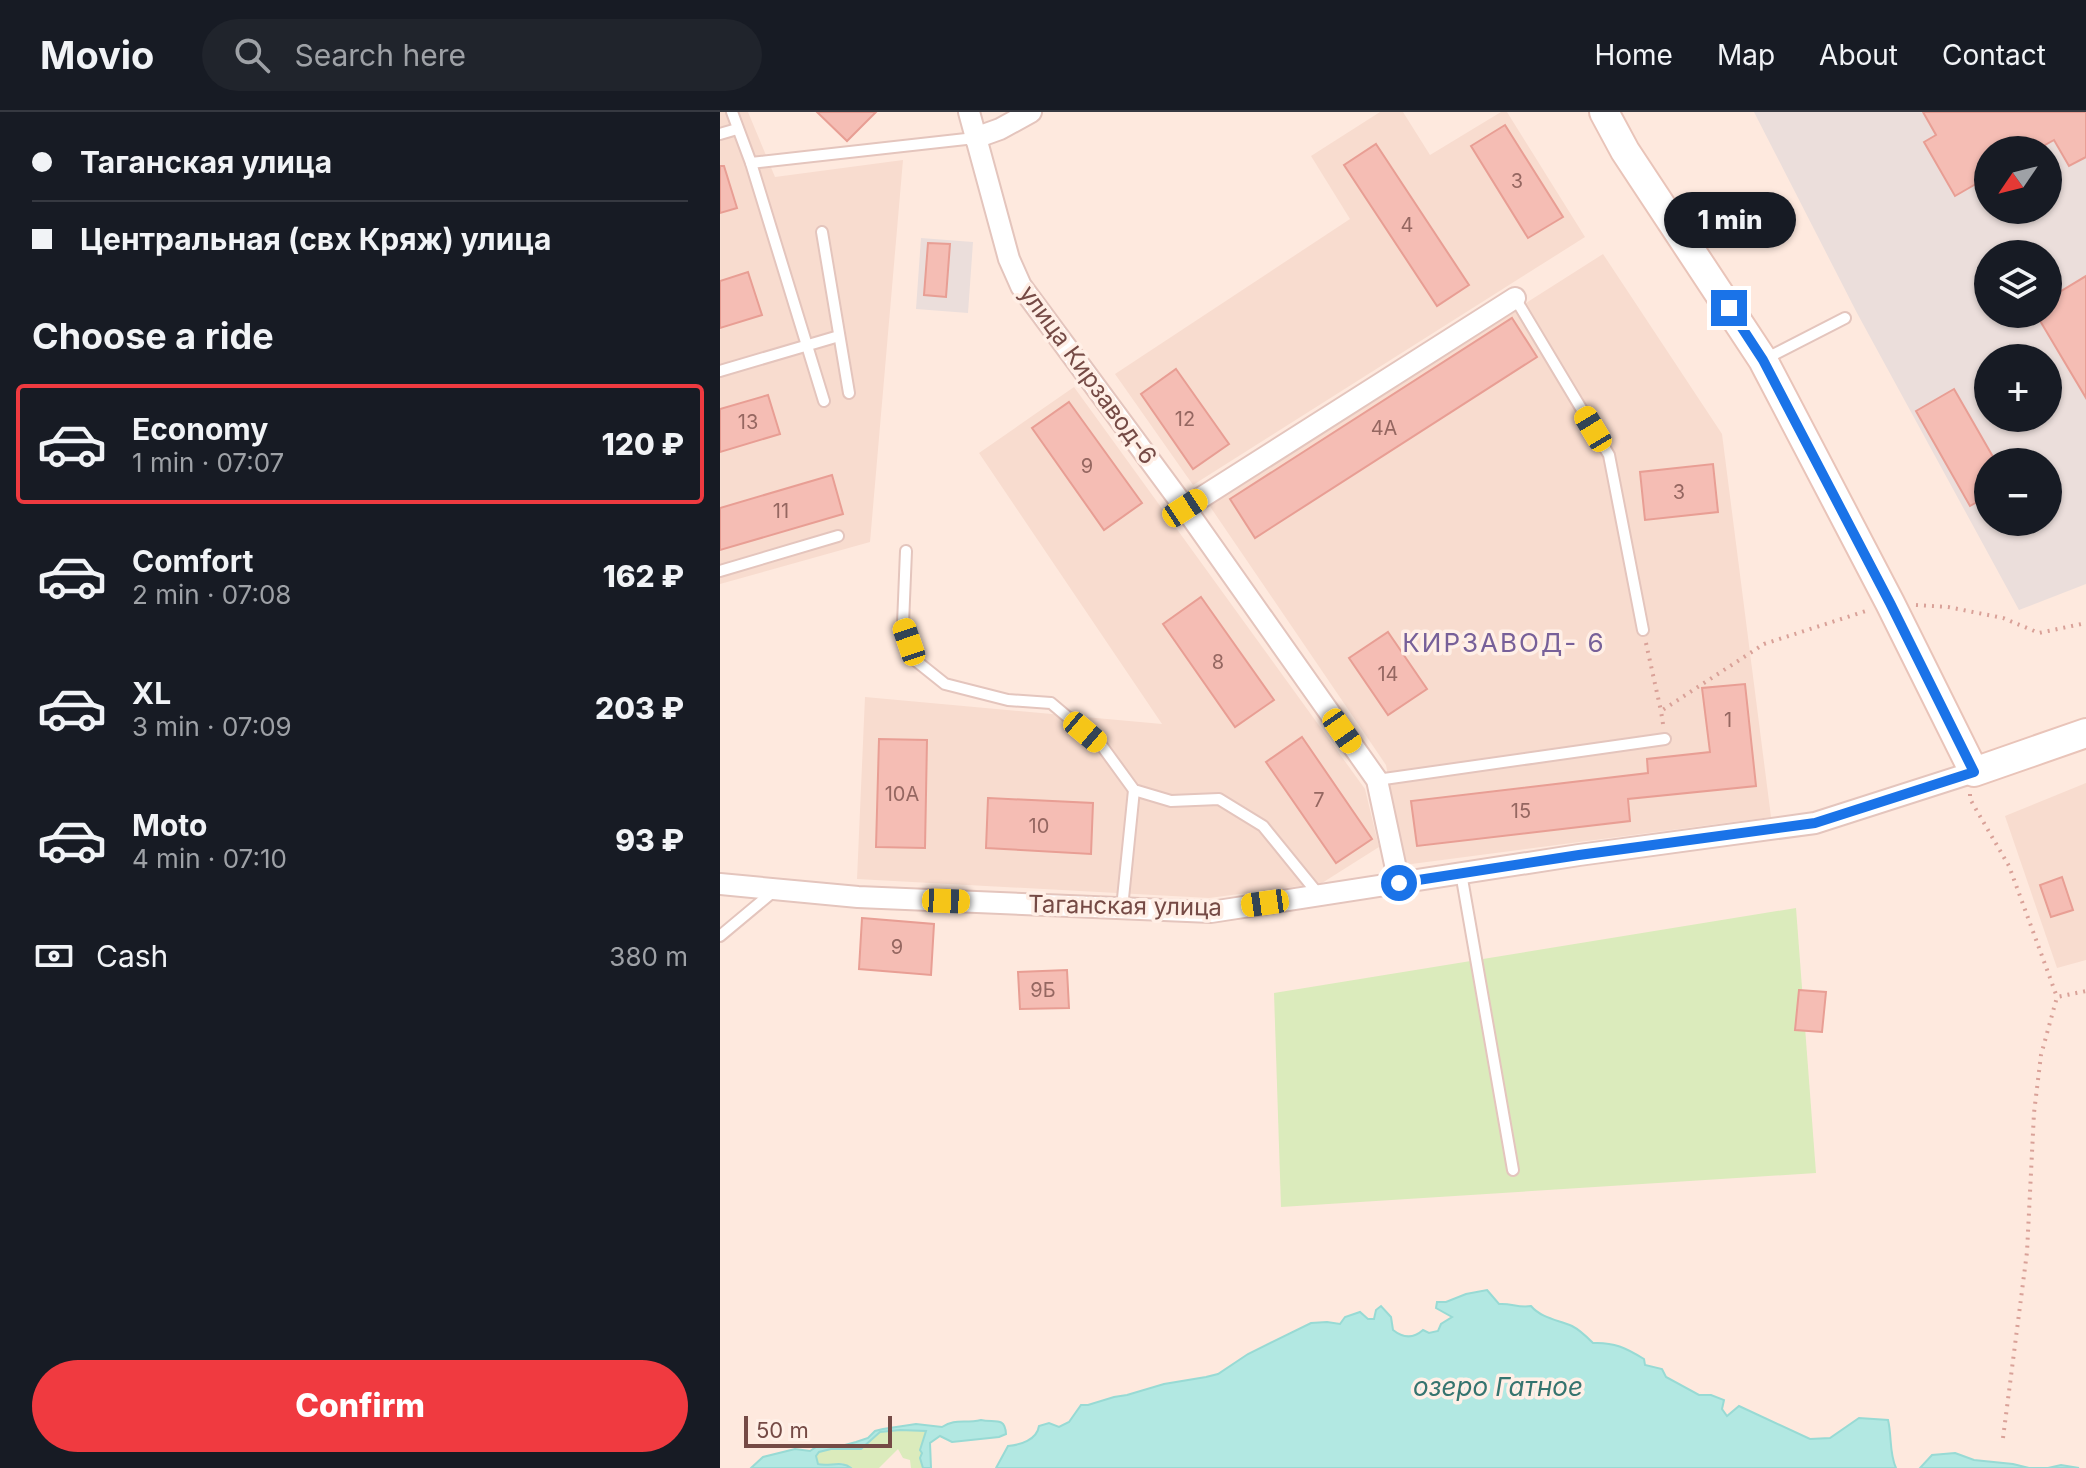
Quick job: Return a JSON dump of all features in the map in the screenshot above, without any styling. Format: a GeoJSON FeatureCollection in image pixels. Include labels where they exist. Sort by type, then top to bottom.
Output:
{"type":"FeatureCollection","features":[{"type":"Feature","properties":{"kind":"main road"},"geometry":{"type":"LineString","coordinates":[[1604,112],[1625,151],[1763,360],[1974,772]]}},
{"type":"Feature","properties":{"kind":"main road","name":"Таганская улица"},"geometry":{"type":"LineString","coordinates":[[1974,772],[2086,733]]}},
{"type":"Feature","properties":{"kind":"street","name":"улица Кирзавод-6"},"geometry":{"type":"LineString","coordinates":[[969,112],[1009,259],[1021,286],[1185,508],[1377,780],[1399,883]]}},
{"type":"Feature","properties":{"kind":"street"},"geometry":{"type":"LineString","coordinates":[[975,138],[1031,112]]}},
{"type":"Feature","properties":{"kind":"street"},"geometry":{"type":"LineString","coordinates":[[1185,508],[1515,298]]}},
{"type":"Feature","properties":{"kind":"street","name":"Таганская улица"},"geometry":{"type":"LineString","coordinates":[[720,884],[858,897],[1211,912],[1815,823],[1974,772]]}},
{"type":"Feature","properties":{"kind":"lane"},"geometry":{"type":"LineString","coordinates":[[732,112],[751,163],[824,401]]}},
{"type":"Feature","properties":{"kind":"lane"},"geometry":{"type":"LineString","coordinates":[[720,134],[737,129]]}},
{"type":"Feature","properties":{"kind":"lane"},"geometry":{"type":"LineString","coordinates":[[751,163],[975,138]]}},
{"type":"Feature","properties":{"kind":"lane"},"geometry":{"type":"LineString","coordinates":[[822,232],[849,393]]}},
{"type":"Feature","properties":{"kind":"lane"},"geometry":{"type":"LineString","coordinates":[[1515,298],[1609,455],[1643,630]]}},
{"type":"Feature","properties":{"kind":"lane"},"geometry":{"type":"LineString","coordinates":[[1763,360],[1845,318]]}},
{"type":"Feature","properties":{"kind":"lane"},"geometry":{"type":"LineString","coordinates":[[720,371],[839,336]]}},
{"type":"Feature","properties":{"kind":"lane"},"geometry":{"type":"LineString","coordinates":[[720,571],[838,536]]}},
{"type":"Feature","properties":{"kind":"lane"},"geometry":{"type":"LineString","coordinates":[[906,551],[903,624],[915,660],[945,684],[1008,700],[1051,703],[1102,746],[1134,790],[1171,801],[1219,799],[1263,826],[1319,895]]}},
{"type":"Feature","properties":{"kind":"lane"},"geometry":{"type":"LineString","coordinates":[[1377,780],[1665,739]]}},
{"type":"Feature","properties":{"kind":"lane"},"geometry":{"type":"LineString","coordinates":[[1122,908],[1134,790]]}},
{"type":"Feature","properties":{"kind":"lane"},"geometry":{"type":"LineString","coordinates":[[1461,873],[1513,1170]]}},
{"type":"Feature","properties":{"kind":"lane"},"geometry":{"type":"LineString","coordinates":[[720,936],[776,889]]}},
{"type":"Feature","properties":{"kind":"path"},"geometry":{"type":"LineString","coordinates":[[1661,711],[1764,644],[1890,603],[1948,607],[2003,618],[2039,633],[2086,623]]}},
{"type":"Feature","properties":{"kind":"path"},"geometry":{"type":"LineString","coordinates":[[1643,630],[1665,739]]}},
{"type":"Feature","properties":{"kind":"path"},"geometry":{"type":"LineString","coordinates":[[1974,772],[1970,799],[2009,866],[2057,997],[2041,1055],[2034,1113],[2027,1252],[2003,1438]]}},
{"type":"Feature","properties":{"kind":"path"},"geometry":{"type":"LineString","coordinates":[[2057,997],[2086,991]]}},
{"type":"Feature","properties":{"kind":"shaded area"},"geometry":{"type":"Polygon","coordinates":[[[720,112],[748,112],[775,177],[903,160],[870,542],[720,584],[720,112]]]}},
{"type":"Feature","properties":{"kind":"shaded area"},"geometry":{"type":"Polygon","coordinates":[[[1380,112],[1403,112],[1430,155],[1501,112],[1507,112],[1585,237],[1193,485],[1115,374],[1350,219],[1311,156],[1380,112]]]}},
{"type":"Feature","properties":{"kind":"shaded area"},"geometry":{"type":"Polygon","coordinates":[[[1754,112],[2086,112],[2086,584],[2019,610],[1979,536],[2062,536],[2062,448],[1974,448],[1974,528],[1857,313],[1754,112]]]}},
{"type":"Feature","properties":{"kind":"shaded area"},"geometry":{"type":"Polygon","coordinates":[[[921,238],[973,242],[968,313],[916,309],[921,238]]]}},
{"type":"Feature","properties":{"kind":"shaded area"},"geometry":{"type":"Polygon","coordinates":[[[1603,254],[1722,434],[1771,817],[1404,865],[1386,765],[1209,505],[1603,254]]]}},
{"type":"Feature","properties":{"kind":"shaded area"},"geometry":{"type":"Polygon","coordinates":[[[1074,387],[1365,789],[1379,847],[1322,883],[1209,898],[857,879],[865,697],[1162,724],[979,453],[1074,387]]]}},
{"type":"Feature","properties":{"kind":"shaded area"},"geometry":{"type":"Polygon","coordinates":[[[2086,783],[2086,960],[2057,968],[2005,816],[2086,783]]]}},
{"type":"Feature","properties":{"kind":"green space"},"geometry":{"type":"Polygon","coordinates":[[[1796,908],[1816,1173],[1281,1207],[1274,993],[1796,908]]]}},
{"type":"Feature","properties":{"kind":"green space"},"geometry":{"type":"Polygon","coordinates":[[[926,1431],[923,1468],[911,1468],[910,1460],[903,1458],[898,1449],[879,1468],[817,1463],[818,1452],[861,1449],[880,1432],[926,1431]]]}},
{"type":"Feature","properties":{"kind":"water","name":"озеро Гатное"},"geometry":{"type":"Polygon","coordinates":[[[1487,1290],[1499,1304],[1531,1306],[1545,1316],[1575,1328],[1593,1343],[1614,1345],[1631,1352],[1644,1359],[1645,1365],[1662,1369],[1666,1377],[1699,1395],[1724,1400],[1722,1409],[1727,1416],[1739,1406],[1810,1439],[1830,1438],[1859,1418],[1888,1420],[1896,1468],[996,1468],[1008,1446],[1031,1438],[1039,1426],[1049,1423],[1059,1427],[1069,1422],[1081,1405],[1218,1374],[1248,1354],[1311,1323],[1340,1324],[1345,1317],[1360,1312],[1368,1319],[1374,1319],[1376,1310],[1381,1306],[1391,1317],[1393,1330],[1400,1335],[1412,1336],[1423,1330],[1429,1333],[1438,1331],[1441,1324],[1452,1317],[1436,1308],[1437,1302],[1487,1290]]]}},
{"type":"Feature","properties":{"kind":"water"},"geometry":{"type":"Polygon","coordinates":[[[981,1420],[1001,1422],[1006,1434],[952,1442],[940,1436],[930,1443],[931,1468],[923,1468],[920,1458],[926,1431],[900,1430],[880,1432],[861,1449],[831,1449],[816,1456],[818,1464],[844,1464],[851,1468],[751,1468],[763,1457],[795,1449],[810,1451],[819,1445],[845,1445],[868,1438],[875,1431],[883,1429],[916,1424],[942,1427],[981,1420]]]}},
{"type":"Feature","properties":{"kind":"water"},"geometry":{"type":"Polygon","coordinates":[[[1955,1453],[1974,1460],[2029,1468],[1920,1468],[1932,1455],[1955,1453]]]}},
{"type":"Feature","properties":{"kind":"water"},"geometry":{"type":"Polygon","coordinates":[[[2061,1465],[2079,1468],[2048,1468],[2061,1465]]]}},
{"type":"Feature","properties":{"kind":"building"},"geometry":{"type":"Polygon","coordinates":[[[817,112],[876,112],[847,141],[817,112]]]}},
{"type":"Feature","properties":{"kind":"building"},"geometry":{"type":"Polygon","coordinates":[[[1923,112],[2086,112],[2086,157],[2069,166],[2062,154],[2062,136],[1974,136],[1974,185],[1955,196],[1924,142],[1936,135],[1923,112]]]}},
{"type":"Feature","properties":{"kind":"building"},"geometry":{"type":"Polygon","coordinates":[[[1505,125],[1563,217],[1528,238],[1471,146],[1505,125]]]}},
{"type":"Feature","properties":{"kind":"building"},"geometry":{"type":"Polygon","coordinates":[[[1376,144],[1469,285],[1437,306],[1344,165],[1376,144]]]}},
{"type":"Feature","properties":{"kind":"building"},"geometry":{"type":"Polygon","coordinates":[[[720,166],[724,166],[737,208],[720,213],[720,166]]]}},
{"type":"Feature","properties":{"kind":"building"},"geometry":{"type":"Polygon","coordinates":[[[928,243],[950,244],[946,297],[924,295],[928,243]]]}},
{"type":"Feature","properties":{"kind":"building"},"geometry":{"type":"Polygon","coordinates":[[[748,272],[762,315],[720,328],[720,281],[748,272]]]}},
{"type":"Feature","properties":{"kind":"building"},"geometry":{"type":"Polygon","coordinates":[[[2086,276],[2086,398],[2062,358],[2062,344],[2054,344],[2044,328],[2062,328],[2062,291],[2086,276]]]}},
{"type":"Feature","properties":{"kind":"building"},"geometry":{"type":"Polygon","coordinates":[[[1512,318],[1537,357],[1255,538],[1230,499],[1512,318]]]}},
{"type":"Feature","properties":{"kind":"building"},"geometry":{"type":"Polygon","coordinates":[[[1176,369],[1229,444],[1193,469],[1141,394],[1176,369]]]}},
{"type":"Feature","properties":{"kind":"building"},"geometry":{"type":"Polygon","coordinates":[[[1954,389],[1974,424],[1974,432],[1979,432],[1988,448],[1974,448],[1974,504],[1970,506],[1916,411],[1954,389]]]}},
{"type":"Feature","properties":{"kind":"building"},"geometry":{"type":"Polygon","coordinates":[[[768,395],[780,434],[720,452],[720,409],[768,395]]]}},
{"type":"Feature","properties":{"kind":"building"},"geometry":{"type":"Polygon","coordinates":[[[1069,402],[1142,503],[1104,530],[1032,428],[1069,402]]]}},
{"type":"Feature","properties":{"kind":"building"},"geometry":{"type":"Polygon","coordinates":[[[1713,464],[1718,512],[1645,520],[1640,472],[1713,464]]]}},
{"type":"Feature","properties":{"kind":"building"},"geometry":{"type":"Polygon","coordinates":[[[832,475],[843,514],[720,550],[720,508],[832,475]]]}},
{"type":"Feature","properties":{"kind":"building"},"geometry":{"type":"Polygon","coordinates":[[[1201,597],[1274,700],[1235,727],[1163,624],[1201,597]]]}},
{"type":"Feature","properties":{"kind":"building"},"geometry":{"type":"Polygon","coordinates":[[[1388,632],[1427,689],[1388,715],[1349,658],[1388,632]]]}},
{"type":"Feature","properties":{"kind":"building"},"geometry":{"type":"Polygon","coordinates":[[[1745,684],[1756,786],[1628,799],[1630,821],[1417,846],[1411,801],[1648,773],[1647,759],[1710,752],[1702,688],[1745,684]]]}},
{"type":"Feature","properties":{"kind":"building"},"geometry":{"type":"Polygon","coordinates":[[[1302,737],[1372,839],[1336,863],[1266,762],[1302,737]]]}},
{"type":"Feature","properties":{"kind":"building"},"geometry":{"type":"Polygon","coordinates":[[[879,739],[927,740],[925,848],[876,847],[879,739]]]}},
{"type":"Feature","properties":{"kind":"building"},"geometry":{"type":"Polygon","coordinates":[[[988,798],[1093,803],[1091,854],[986,848],[988,798]]]}},
{"type":"Feature","properties":{"kind":"building"},"geometry":{"type":"Polygon","coordinates":[[[2062,877],[2073,910],[2051,917],[2040,885],[2062,877]]]}},
{"type":"Feature","properties":{"kind":"building"},"geometry":{"type":"Polygon","coordinates":[[[862,918],[934,924],[931,975],[859,969],[862,918]]]}},
{"type":"Feature","properties":{"kind":"building"},"geometry":{"type":"Polygon","coordinates":[[[1067,970],[1069,1008],[1020,1009],[1018,972],[1067,970]]]}},
{"type":"Feature","properties":{"kind":"building"},"geometry":{"type":"Polygon","coordinates":[[[1799,990],[1826,992],[1822,1032],[1795,1030],[1799,990]]]}},
{"type":"Feature","properties":{"kind":"district","name":"КИРЗАВОД- 6"},"geometry":{"type":"Point","coordinates":[1504,643]}},
{"type":"Feature","properties":{"kind":"route"},"geometry":{"type":"LineString","coordinates":[[1399,883],[1815,823],[1974,772],[1763,360],[1729,308]]}}]}
